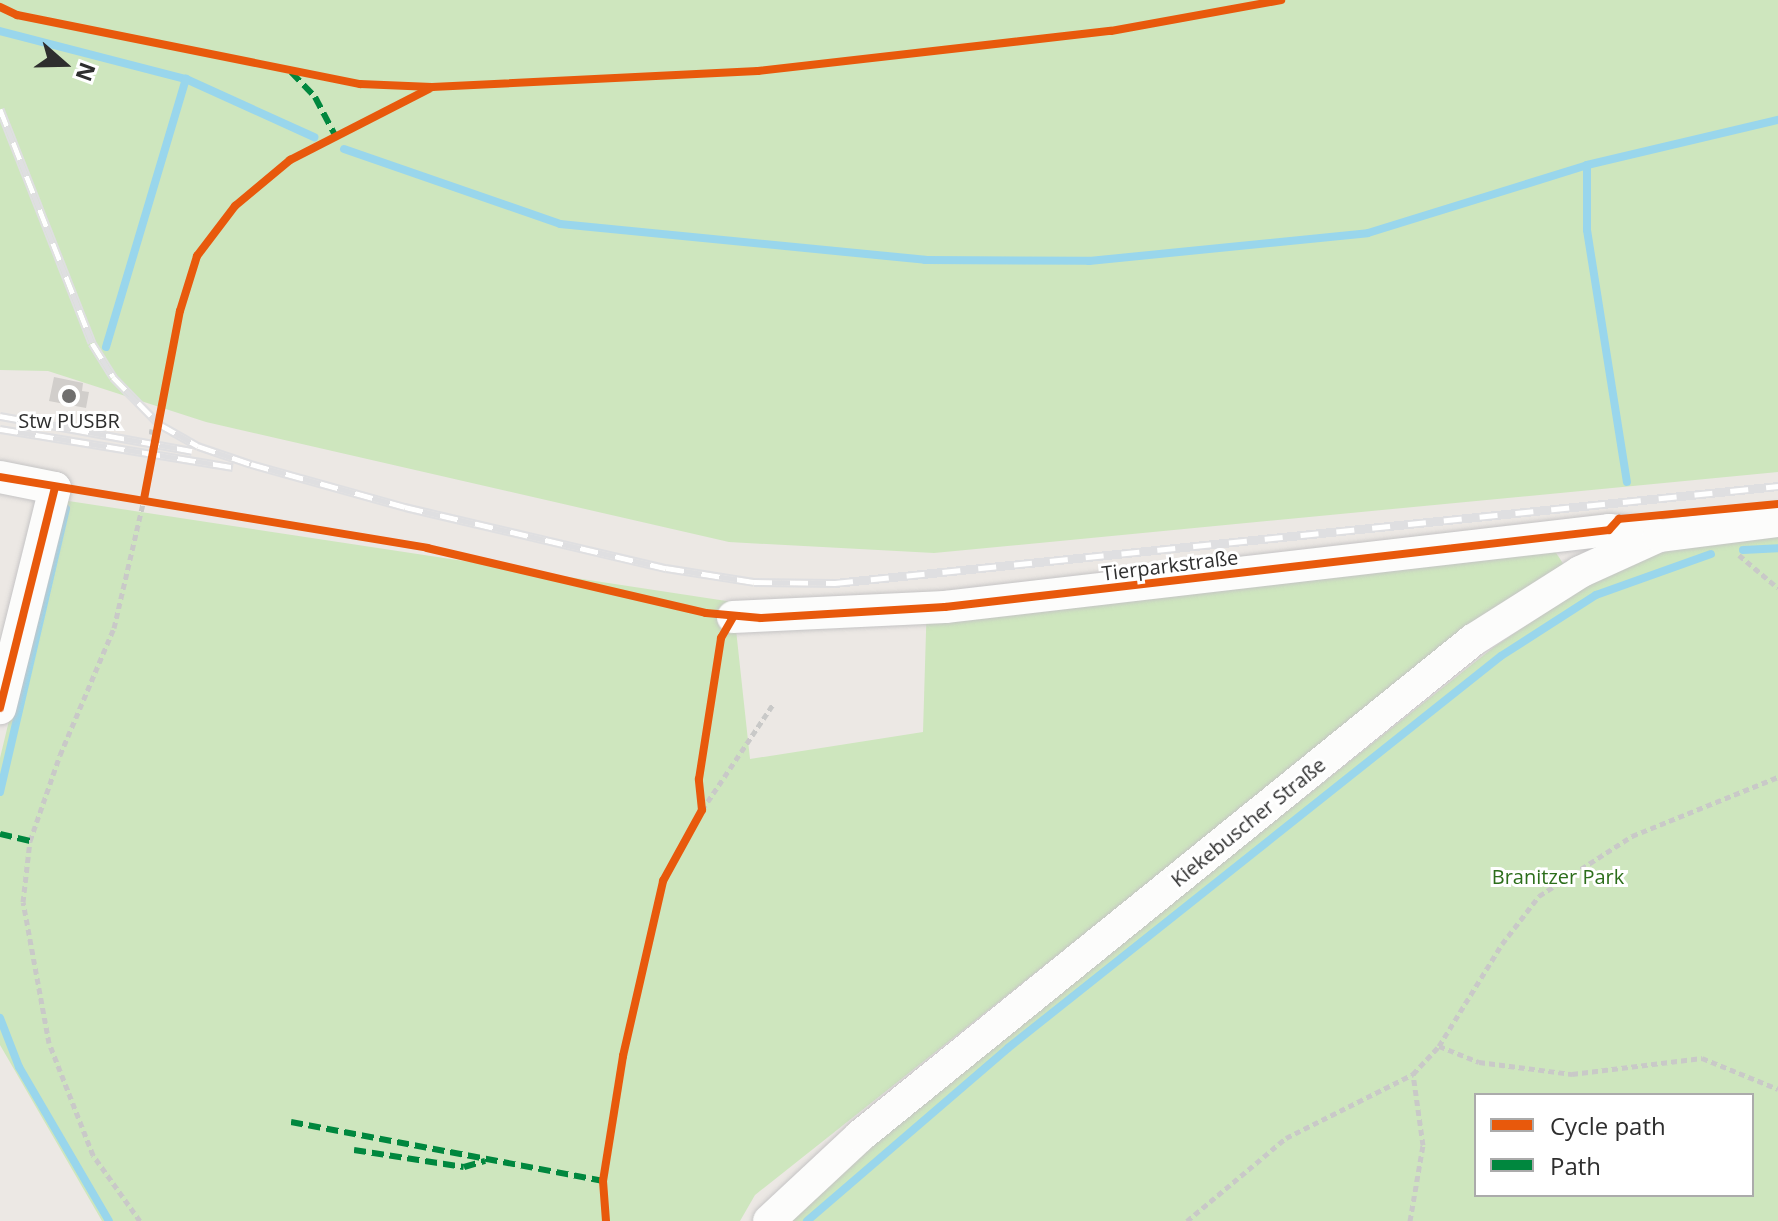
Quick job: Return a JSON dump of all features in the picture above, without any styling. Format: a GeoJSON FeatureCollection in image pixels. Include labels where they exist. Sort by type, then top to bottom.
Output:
{"type":"FeatureCollection","features":[{"type":"Feature","properties":{"kind":"street"},"geometry":{"type":"LineString","coordinates":[[0,477],[55,488],[0,708]]}},
{"type":"Feature","properties":{"kind":"street","name":"Kiekebuscher Straße"},"geometry":{"type":"LineString","coordinates":[[769,1221],[860,1136],[1473,640],[1580,572],[1659,536],[1716,526],[1778,521]]}},
{"type":"Feature","properties":{"kind":"street","name":"Tierparkstraße"},"geometry":{"type":"LineString","coordinates":[[733,617],[945,607],[1609,530],[1659,536]]}},
{"type":"Feature","properties":{"kind":"path"},"geometry":{"type":"LineString","coordinates":[[149,431],[157,433]]}},
{"type":"Feature","properties":{"kind":"path"},"geometry":{"type":"LineString","coordinates":[[140,1221],[93,1155],[49,1043],[23,902],[30,841],[60,755],[114,628],[144,499]]}},
{"type":"Feature","properties":{"kind":"path"},"geometry":{"type":"LineString","coordinates":[[1716,526],[1731,549],[1778,588]]}},
{"type":"Feature","properties":{"kind":"path"},"geometry":{"type":"LineString","coordinates":[[702,810],[774,703]]}},
{"type":"Feature","properties":{"kind":"path"},"geometry":{"type":"LineString","coordinates":[[1187,1221],[1286,1138],[1413,1074],[1439,1046],[1502,944],[1539,896],[1632,836],[1778,777]]}},
{"type":"Feature","properties":{"kind":"path"},"geometry":{"type":"LineString","coordinates":[[1439,1046],[1479,1062],[1572,1074],[1702,1058],[1778,1089]]}},
{"type":"Feature","properties":{"kind":"path"},"geometry":{"type":"LineString","coordinates":[[1410,1221],[1423,1145],[1413,1074]]}},
{"type":"Feature","properties":{"kind":"green space"},"geometry":{"type":"Polygon","coordinates":[[[0,0],[1778,0],[1778,472],[934,553],[729,542],[206,422],[48,371],[0,370],[0,0]]]}},
{"type":"Feature","properties":{"kind":"green space"},"geometry":{"type":"Polygon","coordinates":[[[62,500],[733,602],[750,759],[923,732],[927,598],[1553,548],[1564,565],[1489,613],[755,1195],[740,1221],[102,1221],[0,1045],[0,758],[62,500]]]}},
{"type":"Feature","properties":{"kind":"green space","name":"Branitzer Park"},"geometry":{"type":"Polygon","coordinates":[[[1778,532],[1778,1221],[784,1221],[889,1127],[1494,647],[1589,583],[1660,553],[1712,539],[1778,532]]]}},
{"type":"Feature","properties":{"kind":"building","name":"Stw PUSBR"},"geometry":{"type":"Polygon","coordinates":[[[54,377],[83,383],[82,391],[89,392],[86,408],[49,401],[54,377]]]}},
{"type":"Feature","properties":{"kind":"waterway"},"geometry":{"type":"LineString","coordinates":[[0,31],[186,79],[314,137]]}},
{"type":"Feature","properties":{"kind":"waterway"},"geometry":{"type":"LineString","coordinates":[[106,347],[186,79]]}},
{"type":"Feature","properties":{"kind":"waterway"},"geometry":{"type":"LineString","coordinates":[[344,149],[560,224],[925,260],[1089,261],[1368,233],[1587,165],[1778,120]]}},
{"type":"Feature","properties":{"kind":"waterway"},"geometry":{"type":"LineString","coordinates":[[1587,165],[1587,230],[1627,482]]}},
{"type":"Feature","properties":{"kind":"waterway"},"geometry":{"type":"LineString","coordinates":[[0,792],[66,509]]}},
{"type":"Feature","properties":{"kind":"waterway"},"geometry":{"type":"LineString","coordinates":[[1743,550],[1778,548]]}},
{"type":"Feature","properties":{"kind":"waterway"},"geometry":{"type":"LineString","coordinates":[[807,1221],[1008,1048],[1501,656],[1596,595],[1711,554]]}},
{"type":"Feature","properties":{"kind":"waterway"},"geometry":{"type":"LineString","coordinates":[[0,1018],[19,1067],[109,1221]]}},
{"type":"Feature","properties":{"kind":"railway"},"geometry":{"type":"LineString","coordinates":[[0,109],[92,343],[113,377],[159,424],[198,446],[251,464],[405,507],[666,568],[754,582],[835,583],[1778,486]]}},
{"type":"Feature","properties":{"kind":"railway"},"geometry":{"type":"LineString","coordinates":[[0,416],[192,451]]}},
{"type":"Feature","properties":{"kind":"railway"},"geometry":{"type":"LineString","coordinates":[[0,429],[233,467]]}},
{"type":"Feature","properties":{"kind":"marked path"},"geometry":{"type":"LineString","coordinates":[[291,72],[315,97],[336,137]]}},
{"type":"Feature","properties":{"kind":"marked path"},"geometry":{"type":"LineString","coordinates":[[0,834],[30,841]]}},
{"type":"Feature","properties":{"kind":"marked path"},"geometry":{"type":"LineString","coordinates":[[291,1122],[603,1181]]}},
{"type":"Feature","properties":{"kind":"marked path"},"geometry":{"type":"LineString","coordinates":[[354,1150],[464,1167],[485,1161]]}},
{"type":"Feature","properties":{"kind":"cycle path"},"geometry":{"type":"LineString","coordinates":[[0,7],[17,15],[360,84],[432,87],[758,71],[1111,31],[1281,0]]}},
{"type":"Feature","properties":{"kind":"cycle path"},"geometry":{"type":"LineString","coordinates":[[144,499],[180,311],[197,256],[235,206],[290,160],[429,89]]}},
{"type":"Feature","properties":{"kind":"cycle path"},"geometry":{"type":"LineString","coordinates":[[0,477],[427,548],[706,613],[761,618],[945,607],[1609,530],[1619,519],[1778,504]]}},
{"type":"Feature","properties":{"kind":"cycle path"},"geometry":{"type":"LineString","coordinates":[[0,708],[55,488]]}},
{"type":"Feature","properties":{"kind":"cycle path"},"geometry":{"type":"LineString","coordinates":[[606,1221],[603,1181],[623,1056],[663,881],[702,810],[699,779],[721,638],[733,617]]}},
{"type":"Feature","properties":{"kind":"place","name":"Stw PUSBR"},"geometry":{"type":"Point","coordinates":[69,396]}}]}
